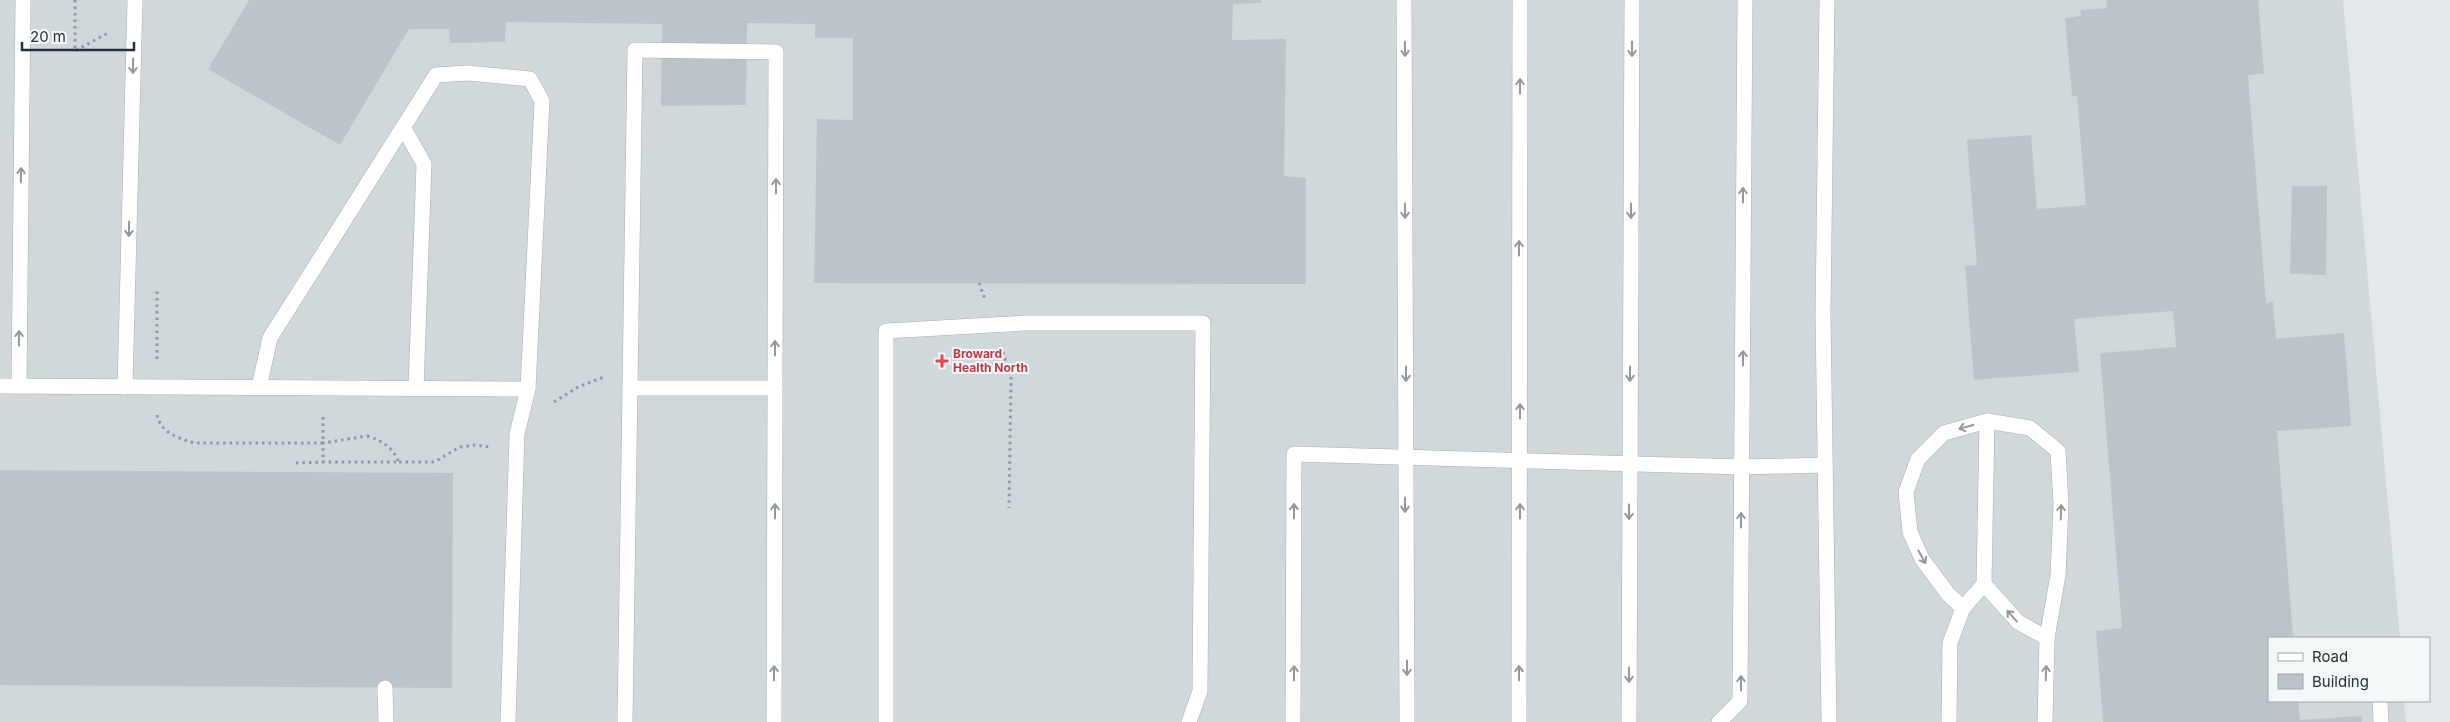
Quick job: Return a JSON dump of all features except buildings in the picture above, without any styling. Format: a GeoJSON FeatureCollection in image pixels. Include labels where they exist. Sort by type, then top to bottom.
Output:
{"type":"FeatureCollection","features":[{"type":"Feature","properties":{"kind":"lane"},"geometry":{"type":"LineString","coordinates":[[19,386],[24,0]]}},
{"type":"Feature","properties":{"kind":"lane"},"geometry":{"type":"LineString","coordinates":[[125,387],[135,0]]}},
{"type":"Feature","properties":{"kind":"lane"},"geometry":{"type":"LineString","coordinates":[[1404,0],[1407,722]]}},
{"type":"Feature","properties":{"kind":"lane"},"geometry":{"type":"LineString","coordinates":[[1519,722],[1520,0]]}},
{"type":"Feature","properties":{"kind":"lane"},"geometry":{"type":"LineString","coordinates":[[1629,722],[1632,0]]}},
{"type":"Feature","properties":{"kind":"lane"},"geometry":{"type":"LineString","coordinates":[[1719,722],[1740,701],[1745,0]]}},
{"type":"Feature","properties":{"kind":"lane"},"geometry":{"type":"LineString","coordinates":[[1827,0],[1823,315],[1829,722]]}},
{"type":"Feature","properties":{"kind":"lane"},"geometry":{"type":"LineString","coordinates":[[625,722],[635,50],[776,52],[774,722]]}},
{"type":"Feature","properties":{"kind":"lane"},"geometry":{"type":"LineString","coordinates":[[259,387],[270,338],[436,75],[468,73],[530,79],[542,101],[528,389],[517,434],[508,722]]}},
{"type":"Feature","properties":{"kind":"lane"},"geometry":{"type":"LineString","coordinates":[[403,127],[424,164],[416,389]]}},
{"type":"Feature","properties":{"kind":"lane"},"geometry":{"type":"LineString","coordinates":[[886,722],[886,331],[994,324],[1203,323],[1200,691],[1189,722]]}},
{"type":"Feature","properties":{"kind":"lane"},"geometry":{"type":"LineString","coordinates":[[0,386],[528,389]]}},
{"type":"Feature","properties":{"kind":"lane"},"geometry":{"type":"LineString","coordinates":[[630,388],[775,388]]}},
{"type":"Feature","properties":{"kind":"lane"},"geometry":{"type":"LineString","coordinates":[[1949,722],[1950,643],[1963,608],[1984,584],[1987,421]]}},
{"type":"Feature","properties":{"kind":"lane"},"geometry":{"type":"LineString","coordinates":[[1963,608],[1948,594],[1922,559],[1910,532],[1906,492],[1918,459],[1944,433],[1987,421],[2030,428],[2058,451],[2061,504],[2058,575],[2047,638],[2045,722]]}},
{"type":"Feature","properties":{"kind":"lane"},"geometry":{"type":"LineString","coordinates":[[1294,722],[1294,454],[1742,467],[1825,465]]}},
{"type":"Feature","properties":{"kind":"lane"},"geometry":{"type":"LineString","coordinates":[[1984,584],[2018,622],[2047,638]]}},
{"type":"Feature","properties":{"kind":"lane"},"geometry":{"type":"LineString","coordinates":[[385,688],[386,722]]}},
{"type":"Feature","properties":{"kind":"lane"},"geometry":{"type":"LineString","coordinates":[[2380,702],[2381,722]]}},
{"type":"Feature","properties":{"kind":"path"},"geometry":{"type":"LineString","coordinates":[[75,0],[75,52],[134,18]]}},
{"type":"Feature","properties":{"kind":"path"},"geometry":{"type":"LineString","coordinates":[[980,283],[1011,378],[1009,508]]}},
{"type":"Feature","properties":{"kind":"path"},"geometry":{"type":"LineString","coordinates":[[323,388],[323,462]]}},
{"type":"Feature","properties":{"kind":"path"},"geometry":{"type":"LineString","coordinates":[[156,412],[158,420],[166,430],[176,438],[194,443],[322,443],[367,436],[379,440],[388,446],[399,462],[296,462]]}},
{"type":"Feature","properties":{"kind":"shaded area","name":"Broward Health North"},"geometry":{"type":"Polygon","coordinates":[[[0,0],[2343,0],[2400,637],[2268,637],[2268,702],[2404,702],[2406,722],[0,722],[0,0]]]}},
{"type":"Feature","properties":{"kind":"place","name":"Broward Health North"},"geometry":{"type":"Point","coordinates":[942,361]}}]}
